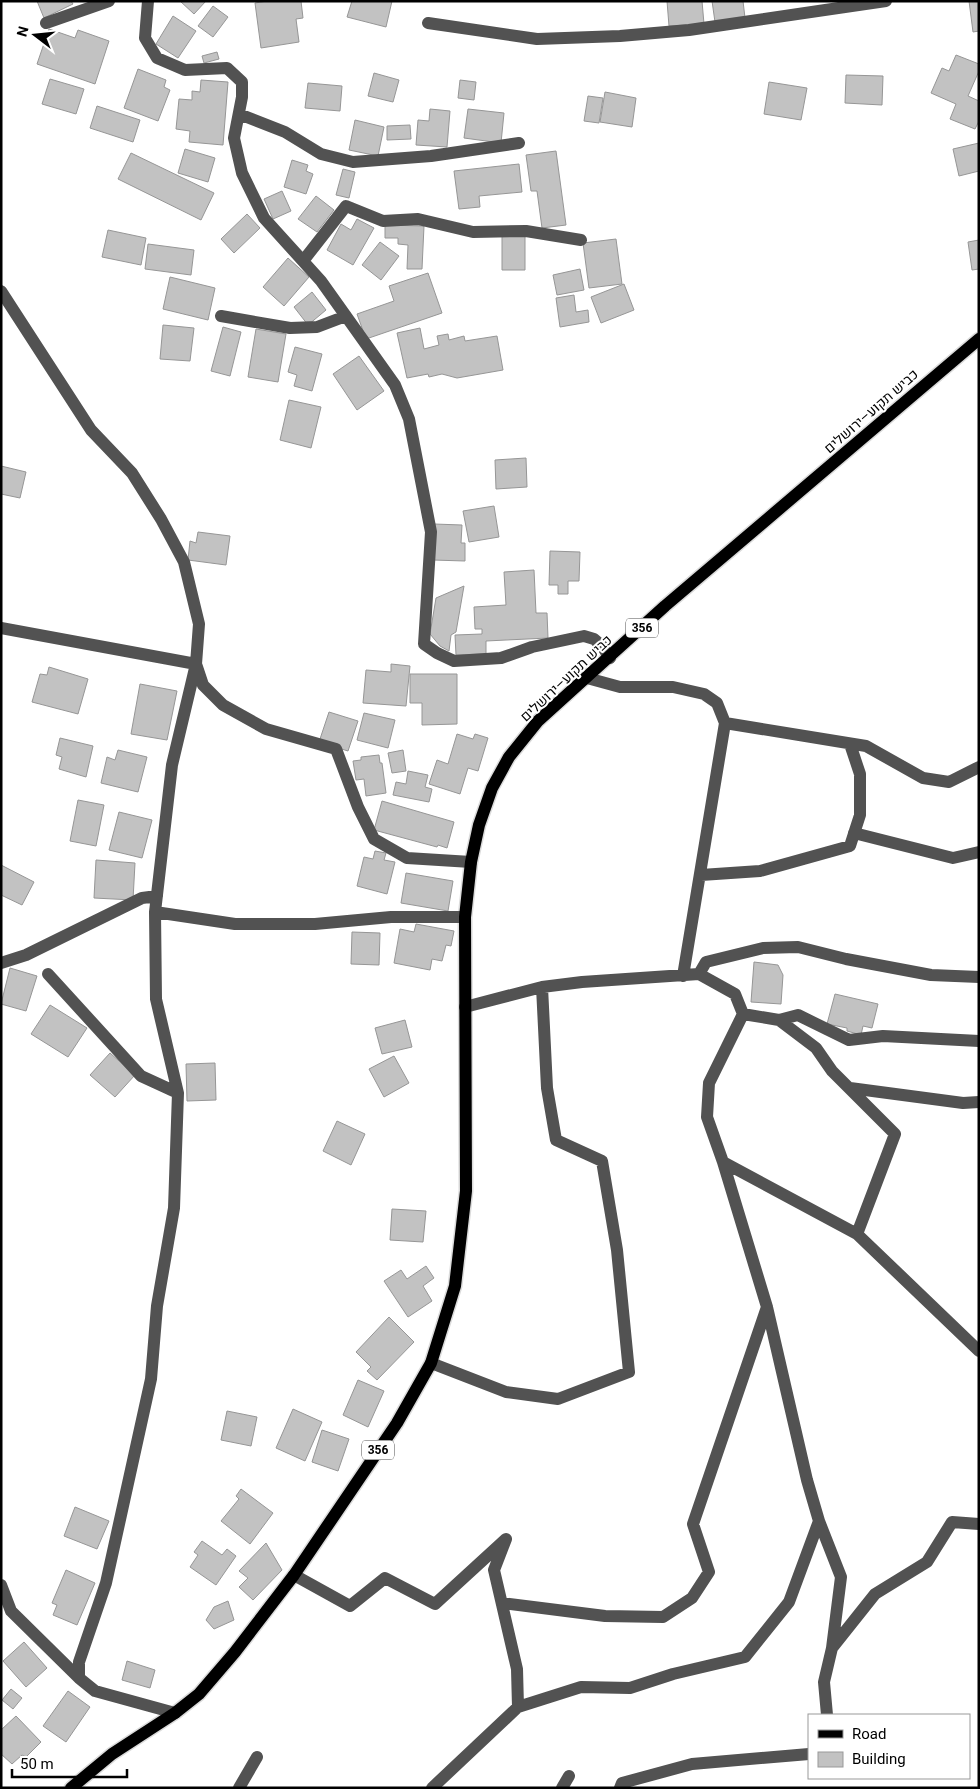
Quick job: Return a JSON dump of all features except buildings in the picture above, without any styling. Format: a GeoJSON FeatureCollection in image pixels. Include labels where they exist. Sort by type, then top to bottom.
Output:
{"type":"FeatureCollection","features":[{"type":"Feature","properties":{"kind":"main road","name":"כביש תקוע–ירושלים"},"geometry":{"type":"LineString","coordinates":[[465,1007],[465,917],[471,862],[479,825],[492,788],[509,757],[538,721],[673,600],[979,339]]}},
{"type":"Feature","properties":{"kind":"main road","name":"356"},"geometry":{"type":"LineString","coordinates":[[71,1788],[112,1754],[175,1713],[199,1694],[229,1659],[294,1575],[397,1423],[431,1363],[456,1286],[466,1191],[465,1007]]}},
{"type":"Feature","properties":{"kind":"street"},"geometry":{"type":"LineString","coordinates":[[46,23],[109,1]]}},
{"type":"Feature","properties":{"kind":"street"},"geometry":{"type":"LineString","coordinates":[[148,1],[145,38],[157,58],[185,70],[228,68],[242,82],[239,114],[234,138],[242,174],[264,218],[321,280],[395,385],[409,419],[431,532],[424,644],[436,653],[454,661],[501,658],[532,647],[584,636],[602,646],[610,658]]}},
{"type":"Feature","properties":{"kind":"street"},"geometry":{"type":"LineString","coordinates":[[428,22],[537,39],[620,36],[689,30],[886,1]]}},
{"type":"Feature","properties":{"kind":"street"},"geometry":{"type":"LineString","coordinates":[[239,114],[285,132],[321,154],[353,162],[431,156],[519,143]]}},
{"type":"Feature","properties":{"kind":"street"},"geometry":{"type":"LineString","coordinates":[[303,261],[346,206],[383,222],[418,219],[473,232],[526,231],[581,240]]}},
{"type":"Feature","properties":{"kind":"street"},"geometry":{"type":"LineString","coordinates":[[1,291],[91,430],[132,474],[161,520],[184,562],[199,624],[196,664],[172,765],[155,912],[156,999],[178,1093],[174,1208],[157,1306],[151,1379],[106,1584],[79,1662],[79,1678]]}},
{"type":"Feature","properties":{"kind":"street"},"geometry":{"type":"LineString","coordinates":[[221,316],[290,328],[317,327],[346,316]]}},
{"type":"Feature","properties":{"kind":"street"},"geometry":{"type":"LineString","coordinates":[[1,628],[196,664]]}},
{"type":"Feature","properties":{"kind":"street"},"geometry":{"type":"LineString","coordinates":[[196,664],[203,685],[223,704],[266,729],[336,749],[358,807],[374,839],[407,858],[471,862]]}},
{"type":"Feature","properties":{"kind":"street"},"geometry":{"type":"LineString","coordinates":[[587,678],[620,687],[673,687],[704,694],[717,703],[725,723],[683,976]]}},
{"type":"Feature","properties":{"kind":"street"},"geometry":{"type":"LineString","coordinates":[[725,723],[866,746],[923,778],[949,782],[979,767]]}},
{"type":"Feature","properties":{"kind":"street"},"geometry":{"type":"LineString","coordinates":[[701,875],[760,871],[850,846],[860,815],[860,774],[850,744]]}},
{"type":"Feature","properties":{"kind":"street"},"geometry":{"type":"LineString","coordinates":[[854,833],[953,858],[979,852]]}},
{"type":"Feature","properties":{"kind":"street"},"geometry":{"type":"LineString","coordinates":[[1,963],[26,955],[142,898],[157,896]]}},
{"type":"Feature","properties":{"kind":"street"},"geometry":{"type":"LineString","coordinates":[[155,912],[235,924],[315,924],[391,916],[465,917]]}},
{"type":"Feature","properties":{"kind":"street"},"geometry":{"type":"LineString","coordinates":[[699,974],[706,962],[763,948],[798,947],[846,959],[931,974],[979,977]]}},
{"type":"Feature","properties":{"kind":"street"},"geometry":{"type":"LineString","coordinates":[[48,974],[141,1076],[178,1093]]}},
{"type":"Feature","properties":{"kind":"street"},"geometry":{"type":"LineString","coordinates":[[465,1007],[542,987],[582,982],[699,974],[735,994],[743,1014],[709,1083],[707,1117],[723,1162],[767,1307],[807,1480],[819,1521],[841,1577],[832,1648],[824,1682],[827,1714]]}},
{"type":"Feature","properties":{"kind":"street"},"geometry":{"type":"LineString","coordinates":[[431,1363],[506,1392],[558,1399],[629,1372],[617,1250],[602,1161],[556,1140],[547,1088],[542,987]]}},
{"type":"Feature","properties":{"kind":"street"},"geometry":{"type":"LineString","coordinates":[[743,1014],[780,1020],[798,1015],[849,1040],[883,1036],[979,1041]]}},
{"type":"Feature","properties":{"kind":"street"},"geometry":{"type":"LineString","coordinates":[[780,1020],[816,1048],[832,1072],[895,1134],[857,1234]]}},
{"type":"Feature","properties":{"kind":"street"},"geometry":{"type":"LineString","coordinates":[[850,1088],[963,1103],[979,1102]]}},
{"type":"Feature","properties":{"kind":"street"},"geometry":{"type":"LineString","coordinates":[[723,1162],[857,1234],[979,1351]]}},
{"type":"Feature","properties":{"kind":"street"},"geometry":{"type":"LineString","coordinates":[[502,1603],[605,1616],[663,1617],[692,1598],[709,1572],[693,1524],[767,1307]]}},
{"type":"Feature","properties":{"kind":"street"},"geometry":{"type":"LineString","coordinates":[[432,1788],[518,1707],[581,1687],[630,1688],[673,1674],[744,1657],[789,1602],[819,1521]]}},
{"type":"Feature","properties":{"kind":"street"},"geometry":{"type":"LineString","coordinates":[[832,1648],[875,1594],[926,1562],[952,1522],[979,1524]]}},
{"type":"Feature","properties":{"kind":"street"},"geometry":{"type":"LineString","coordinates":[[294,1575],[350,1606],[385,1578],[435,1604],[506,1539],[494,1570],[517,1669],[518,1707]]}},
{"type":"Feature","properties":{"kind":"street"},"geometry":{"type":"LineString","coordinates":[[1,1585],[11,1611],[79,1678],[95,1691],[175,1713]]}},
{"type":"Feature","properties":{"kind":"street"},"geometry":{"type":"LineString","coordinates":[[620,1788],[622,1783],[692,1764],[808,1754]]}},
{"type":"Feature","properties":{"kind":"street"},"geometry":{"type":"LineString","coordinates":[[239,1788],[257,1757]]}},
{"type":"Feature","properties":{"kind":"street"},"geometry":{"type":"LineString","coordinates":[[562,1788],[569,1776]]}}]}
